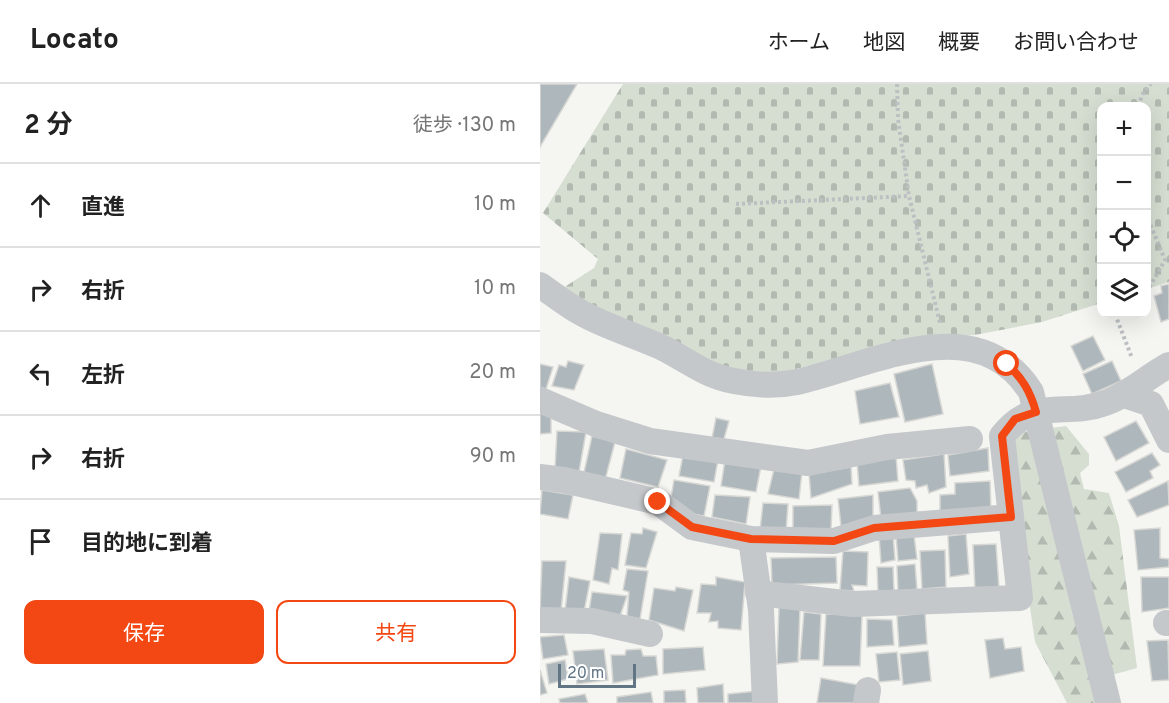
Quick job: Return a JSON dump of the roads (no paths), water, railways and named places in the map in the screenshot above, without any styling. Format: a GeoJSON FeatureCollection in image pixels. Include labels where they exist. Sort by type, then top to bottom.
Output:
{"type":"FeatureCollection","features":[{"type":"Feature","properties":{"kind":"street"},"geometry":{"type":"LineString","coordinates":[[540,285],[575,309],[663,348],[710,376],[735,382],[764,384],[795,382],[866,360],[946,347],[976,350],[993,355],[1007,364],[1021,377],[1030,392],[1036,412],[1108,703]]}},
{"type":"Feature","properties":{"kind":"street"},"geometry":{"type":"LineString","coordinates":[[758,593],[853,604],[1020,598],[1002,436],[1015,419],[1036,412],[1102,405],[1169,365]]}},
{"type":"Feature","properties":{"kind":"street"},"geometry":{"type":"LineString","coordinates":[[1133,388],[1151,404],[1169,440]]}},
{"type":"Feature","properties":{"kind":"street"},"geometry":{"type":"LineString","coordinates":[[540,400],[596,424],[650,441],[808,463],[887,447],[970,439]]}},
{"type":"Feature","properties":{"kind":"street"},"geometry":{"type":"LineString","coordinates":[[540,477],[564,480],[658,502],[692,527],[751,539],[834,541],[874,528],[1011,517]]}},
{"type":"Feature","properties":{"kind":"street"},"geometry":{"type":"LineString","coordinates":[[751,539],[758,593],[765,703]]}},
{"type":"Feature","properties":{"kind":"street"},"geometry":{"type":"LineString","coordinates":[[540,621],[592,621],[650,634]]}}]}
